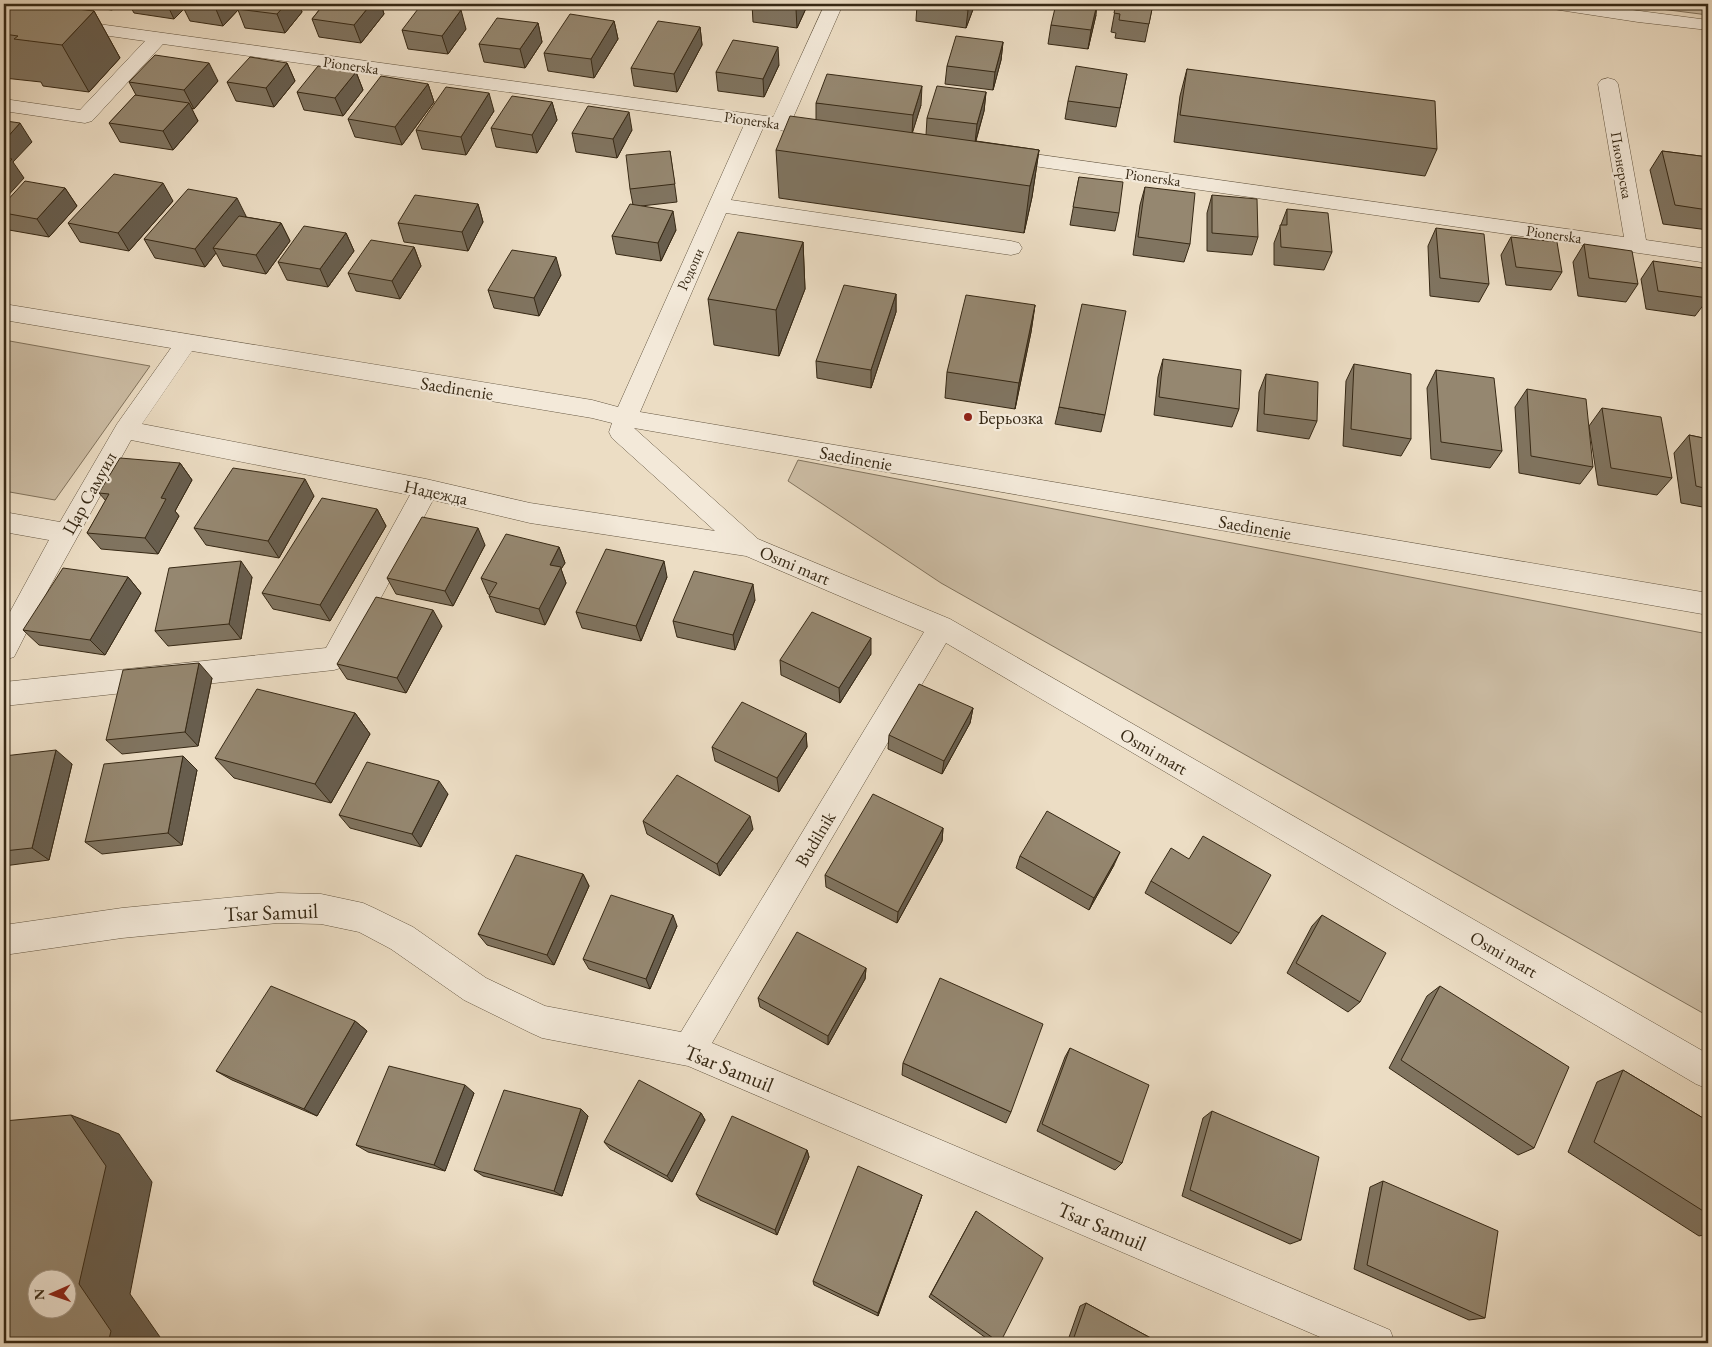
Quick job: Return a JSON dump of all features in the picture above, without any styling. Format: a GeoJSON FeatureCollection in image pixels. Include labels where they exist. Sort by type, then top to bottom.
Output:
{"type":"FeatureCollection","features":[{"type":"Feature","properties":{"kind":"street"},"geometry":{"type":"LineString","coordinates":[[780,124],[834,4]]}},
{"type":"Feature","properties":{"kind":"street"},"geometry":{"type":"LineString","coordinates":[[1553,4],[1638,17],[1704,33]]}},
{"type":"Feature","properties":{"kind":"street","name":"Pionerska"},"geometry":{"type":"LineString","coordinates":[[4,16],[839,132]]}},
{"type":"Feature","properties":{"kind":"street"},"geometry":{"type":"LineString","coordinates":[[4,105],[84,117],[158,38]]}},
{"type":"Feature","properties":{"kind":"street","name":"Пионерска"},"geometry":{"type":"LineString","coordinates":[[1608,84],[1636,246]]}},
{"type":"Feature","properties":{"kind":"street","name":"Родопи"},"geometry":{"type":"LineString","coordinates":[[623,425],[756,120]]}},
{"type":"Feature","properties":{"kind":"street","name":"Pionerska"},"geometry":{"type":"LineString","coordinates":[[976,152],[1708,256]]}},
{"type":"Feature","properties":{"kind":"street"},"geometry":{"type":"LineString","coordinates":[[718,205],[1011,248]]}},
{"type":"Feature","properties":{"kind":"street","name":"Saedinenie"},"geometry":{"type":"LineString","coordinates":[[4,312],[186,344],[592,409],[623,425],[1708,604]]}},
{"type":"Feature","properties":{"kind":"street","name":"Цар Самуил"},"geometry":{"type":"LineString","coordinates":[[4,649],[124,430],[186,344]]}},
{"type":"Feature","properties":{"kind":"street","name":"Osmi mart"},"geometry":{"type":"LineString","coordinates":[[623,425],[749,546],[941,627],[1708,1072]]}},
{"type":"Feature","properties":{"kind":"street","name":"Надежда"},"geometry":{"type":"LineString","coordinates":[[124,430],[426,489],[530,513],[749,546]]}},
{"type":"Feature","properties":{"kind":"street"},"geometry":{"type":"LineString","coordinates":[[4,694],[334,659],[426,489]]}},
{"type":"Feature","properties":{"kind":"street"},"geometry":{"type":"LineString","coordinates":[[4,522],[67,533]]}},
{"type":"Feature","properties":{"kind":"street","name":"Budilnik"},"geometry":{"type":"LineString","coordinates":[[689,1050],[941,627]]}},
{"type":"Feature","properties":{"kind":"street","name":"Tsar Samuil"},"geometry":{"type":"LineString","coordinates":[[4,940],[122,923],[278,908],[321,908],[363,918],[402,938],[475,989],[542,1022],[689,1050],[1377,1343]]}},
{"type":"Feature","properties":{"kind":"shaded area"},"geometry":{"type":"Polygon","coordinates":[[[1622,4],[1708,4],[1708,15],[1622,4]]]}},
{"type":"Feature","properties":{"kind":"shaded area"},"geometry":{"type":"Polygon","coordinates":[[[4,340],[150,366],[55,500],[4,491],[4,340]]]}},
{"type":"Feature","properties":{"kind":"shaded area"},"geometry":{"type":"Polygon","coordinates":[[[798,460],[1708,634],[1708,1016],[941,583],[788,481],[798,460]]]}},
{"type":"Feature","properties":{"kind":"building"},"geometry":{"type":"Polygon","coordinates":[[[17,4],[36,4],[94,11],[62,45],[14,39],[18,36],[4,34],[4,10],[10,10],[17,4]]]}},
{"type":"Feature","properties":{"kind":"building"},"geometry":{"type":"Polygon","coordinates":[[[189,4],[218,4],[215,7],[189,4]]]}},
{"type":"Feature","properties":{"kind":"building"},"geometry":{"type":"Polygon","coordinates":[[[242,4],[286,4],[277,14],[237,9],[242,4]]]}},
{"type":"Feature","properties":{"kind":"building"},"geometry":{"type":"Polygon","coordinates":[[[324,4],[371,4],[354,25],[312,19],[324,4]]]}},
{"type":"Feature","properties":{"kind":"building"},"geometry":{"type":"Polygon","coordinates":[[[754,4],[799,4],[796,9],[754,4]]]}},
{"type":"Feature","properties":{"kind":"building"},"geometry":{"type":"Polygon","coordinates":[[[926,4],[970,4],[968,10],[926,4]]]}},
{"type":"Feature","properties":{"kind":"building"},"geometry":{"type":"Polygon","coordinates":[[[1056,4],[1097,4],[1091,30],[1051,25],[1056,4]]]}},
{"type":"Feature","properties":{"kind":"building"},"geometry":{"type":"Polygon","coordinates":[[[1116,4],[1153,4],[1149,24],[1119,20],[1120,14],[1114,13],[1116,4]]]}},
{"type":"Feature","properties":{"kind":"building"},"geometry":{"type":"Polygon","coordinates":[[[421,5],[461,10],[442,36],[402,30],[421,5]]]}},
{"type":"Feature","properties":{"kind":"building"},"geometry":{"type":"Polygon","coordinates":[[[570,14],[614,21],[591,59],[544,53],[570,14]]]}},
{"type":"Feature","properties":{"kind":"building"},"geometry":{"type":"Polygon","coordinates":[[[497,18],[538,23],[520,49],[479,44],[497,18]]]}},
{"type":"Feature","properties":{"kind":"building"},"geometry":{"type":"Polygon","coordinates":[[[658,21],[700,27],[674,74],[631,68],[658,21]]]}},
{"type":"Feature","properties":{"kind":"building"},"geometry":{"type":"Polygon","coordinates":[[[956,36],[1003,42],[995,72],[947,66],[956,36]]]}},
{"type":"Feature","properties":{"kind":"building"},"geometry":{"type":"Polygon","coordinates":[[[733,40],[778,47],[763,79],[716,72],[733,40]]]}},
{"type":"Feature","properties":{"kind":"building"},"geometry":{"type":"Polygon","coordinates":[[[155,55],[209,63],[184,90],[129,82],[155,55]]]}},
{"type":"Feature","properties":{"kind":"building"},"geometry":{"type":"Polygon","coordinates":[[[250,57],[287,63],[266,88],[227,82],[250,57]]]}},
{"type":"Feature","properties":{"kind":"building"},"geometry":{"type":"Polygon","coordinates":[[[318,66],[356,72],[335,98],[297,92],[318,66]]]}},
{"type":"Feature","properties":{"kind":"building"},"geometry":{"type":"Polygon","coordinates":[[[1076,66],[1127,74],[1120,108],[1068,101],[1076,66]]]}},
{"type":"Feature","properties":{"kind":"building"},"geometry":{"type":"Polygon","coordinates":[[[1187,69],[1435,101],[1437,149],[1180,115],[1187,69]]]}},
{"type":"Feature","properties":{"kind":"building"},"geometry":{"type":"Polygon","coordinates":[[[827,74],[922,86],[913,115],[816,103],[827,74]]]}},
{"type":"Feature","properties":{"kind":"building"},"geometry":{"type":"Polygon","coordinates":[[[381,76],[428,84],[395,127],[348,119],[381,76]]]}},
{"type":"Feature","properties":{"kind":"building"},"geometry":{"type":"Polygon","coordinates":[[[937,86],[986,92],[977,124],[927,118],[937,86]]]}},
{"type":"Feature","properties":{"kind":"building"},"geometry":{"type":"Polygon","coordinates":[[[446,87],[489,93],[461,137],[416,130],[446,87]]]}},
{"type":"Feature","properties":{"kind":"building"},"geometry":{"type":"Polygon","coordinates":[[[135,95],[189,103],[163,131],[109,123],[135,95]]]}},
{"type":"Feature","properties":{"kind":"building"},"geometry":{"type":"Polygon","coordinates":[[[512,96],[552,102],[532,135],[491,128],[512,96]]]}},
{"type":"Feature","properties":{"kind":"building"},"geometry":{"type":"Polygon","coordinates":[[[588,106],[629,112],[613,139],[572,133],[588,106]]]}},
{"type":"Feature","properties":{"kind":"building"},"geometry":{"type":"Polygon","coordinates":[[[790,116],[1039,150],[1030,186],[776,150],[790,116]]]}},
{"type":"Feature","properties":{"kind":"building"},"geometry":{"type":"Polygon","coordinates":[[[6,121],[20,123],[4,141],[4,124],[6,121]]]}},
{"type":"Feature","properties":{"kind":"building"},"geometry":{"type":"Polygon","coordinates":[[[670,151],[675,184],[630,189],[626,155],[670,151]]]}},
{"type":"Feature","properties":{"kind":"building"},"geometry":{"type":"Polygon","coordinates":[[[1662,151],[1708,157],[1708,210],[1675,205],[1662,151]]]}},
{"type":"Feature","properties":{"kind":"building"},"geometry":{"type":"Polygon","coordinates":[[[4,158],[12,159],[4,168],[4,158]]]}},
{"type":"Feature","properties":{"kind":"building"},"geometry":{"type":"Polygon","coordinates":[[[114,174],[163,183],[118,233],[68,223],[114,174]]]}},
{"type":"Feature","properties":{"kind":"building"},"geometry":{"type":"Polygon","coordinates":[[[1079,177],[1123,182],[1119,213],[1073,207],[1079,177]]]}},
{"type":"Feature","properties":{"kind":"building"},"geometry":{"type":"Polygon","coordinates":[[[25,181],[65,188],[37,219],[4,213],[4,204],[25,181]]]}},
{"type":"Feature","properties":{"kind":"building"},"geometry":{"type":"Polygon","coordinates":[[[1145,187],[1195,193],[1190,244],[1138,237],[1145,187]]]}},
{"type":"Feature","properties":{"kind":"building"},"geometry":{"type":"Polygon","coordinates":[[[188,189],[237,198],[195,249],[144,239],[188,189]]]}},
{"type":"Feature","properties":{"kind":"building"},"geometry":{"type":"Polygon","coordinates":[[[415,195],[478,204],[462,232],[398,223],[415,195]]]}},
{"type":"Feature","properties":{"kind":"building"},"geometry":{"type":"Polygon","coordinates":[[[1212,195],[1257,199],[1258,237],[1212,233],[1212,195]]]}},
{"type":"Feature","properties":{"kind":"building"},"geometry":{"type":"Polygon","coordinates":[[[630,204],[673,211],[658,243],[612,236],[630,204]]]}},
{"type":"Feature","properties":{"kind":"building"},"geometry":{"type":"Polygon","coordinates":[[[1287,209],[1328,213],[1332,252],[1281,247],[1280,225],[1287,225],[1287,209]]]}},
{"type":"Feature","properties":{"kind":"building"},"geometry":{"type":"Polygon","coordinates":[[[239,216],[281,223],[256,255],[213,248],[239,216]]]}},
{"type":"Feature","properties":{"kind":"building"},"geometry":{"type":"Polygon","coordinates":[[[304,226],[346,233],[320,269],[278,262],[304,226]]]}},
{"type":"Feature","properties":{"kind":"building"},"geometry":{"type":"Polygon","coordinates":[[[1436,228],[1484,234],[1489,284],[1440,278],[1436,228]]]}},
{"type":"Feature","properties":{"kind":"building"},"geometry":{"type":"Polygon","coordinates":[[[738,232],[803,242],[776,310],[708,299],[738,232]]]}},
{"type":"Feature","properties":{"kind":"building"},"geometry":{"type":"Polygon","coordinates":[[[1511,237],[1557,242],[1562,272],[1516,267],[1511,237]]]}},
{"type":"Feature","properties":{"kind":"building"},"geometry":{"type":"Polygon","coordinates":[[[371,240],[414,247],[392,281],[348,273],[371,240]]]}},
{"type":"Feature","properties":{"kind":"building"},"geometry":{"type":"Polygon","coordinates":[[[1584,244],[1632,251],[1638,284],[1589,278],[1584,244]]]}},
{"type":"Feature","properties":{"kind":"building"},"geometry":{"type":"Polygon","coordinates":[[[512,250],[556,257],[534,298],[488,290],[512,250]]]}},
{"type":"Feature","properties":{"kind":"building"},"geometry":{"type":"Polygon","coordinates":[[[1653,261],[1702,268],[1708,298],[1658,291],[1653,261]]]}},
{"type":"Feature","properties":{"kind":"building"},"geometry":{"type":"Polygon","coordinates":[[[844,285],[896,294],[871,370],[816,361],[844,285]]]}},
{"type":"Feature","properties":{"kind":"building"},"geometry":{"type":"Polygon","coordinates":[[[966,295],[1035,305],[1019,383],[947,372],[966,295]]]}},
{"type":"Feature","properties":{"kind":"building"},"geometry":{"type":"Polygon","coordinates":[[[1082,304],[1126,311],[1105,415],[1059,407],[1082,304]]]}},
{"type":"Feature","properties":{"kind":"building"},"geometry":{"type":"Polygon","coordinates":[[[1163,359],[1241,370],[1239,409],[1159,397],[1163,359]]]}},
{"type":"Feature","properties":{"kind":"building"},"geometry":{"type":"Polygon","coordinates":[[[1354,364],[1411,374],[1411,439],[1351,429],[1354,364]]]}},
{"type":"Feature","properties":{"kind":"building"},"geometry":{"type":"Polygon","coordinates":[[[1436,370],[1494,378],[1502,451],[1441,442],[1436,370]]]}},
{"type":"Feature","properties":{"kind":"building"},"geometry":{"type":"Polygon","coordinates":[[[1266,374],[1318,382],[1317,421],[1264,414],[1266,374]]]}},
{"type":"Feature","properties":{"kind":"building"},"geometry":{"type":"Polygon","coordinates":[[[1527,389],[1586,399],[1593,467],[1531,456],[1527,389]]]}},
{"type":"Feature","properties":{"kind":"building"},"geometry":{"type":"Polygon","coordinates":[[[1602,408],[1661,417],[1672,478],[1611,468],[1602,408]]]}},
{"type":"Feature","properties":{"kind":"building"},"geometry":{"type":"Polygon","coordinates":[[[1689,435],[1708,439],[1708,489],[1696,486],[1689,435]]]}},
{"type":"Feature","properties":{"kind":"building"},"geometry":{"type":"Polygon","coordinates":[[[120,458],[180,463],[161,498],[166,499],[145,538],[87,533],[109,494],[99,493],[120,458]]]}},
{"type":"Feature","properties":{"kind":"building"},"geometry":{"type":"Polygon","coordinates":[[[233,468],[305,479],[268,541],[194,528],[233,468]]]}},
{"type":"Feature","properties":{"kind":"building"},"geometry":{"type":"Polygon","coordinates":[[[322,498],[377,509],[320,605],[262,593],[322,498]]]}},
{"type":"Feature","properties":{"kind":"building"},"geometry":{"type":"Polygon","coordinates":[[[422,517],[478,528],[445,591],[387,578],[422,517]]]}},
{"type":"Feature","properties":{"kind":"building"},"geometry":{"type":"Polygon","coordinates":[[[506,534],[559,547],[550,565],[561,567],[539,609],[489,596],[497,583],[481,578],[506,534]]]}},
{"type":"Feature","properties":{"kind":"building"},"geometry":{"type":"Polygon","coordinates":[[[606,549],[664,561],[636,626],[576,612],[606,549]]]}},
{"type":"Feature","properties":{"kind":"building"},"geometry":{"type":"Polygon","coordinates":[[[241,561],[229,624],[155,631],[169,568],[241,561]]]}},
{"type":"Feature","properties":{"kind":"building"},"geometry":{"type":"Polygon","coordinates":[[[63,568],[128,577],[90,640],[23,630],[63,568]]]}},
{"type":"Feature","properties":{"kind":"building"},"geometry":{"type":"Polygon","coordinates":[[[694,571],[753,584],[733,635],[673,621],[694,571]]]}},
{"type":"Feature","properties":{"kind":"building"},"geometry":{"type":"Polygon","coordinates":[[[376,597],[433,610],[397,678],[337,664],[376,597]]]}},
{"type":"Feature","properties":{"kind":"building"},"geometry":{"type":"Polygon","coordinates":[[[812,612],[871,638],[839,688],[780,660],[812,612]]]}},
{"type":"Feature","properties":{"kind":"building"},"geometry":{"type":"Polygon","coordinates":[[[199,663],[185,732],[106,740],[123,670],[199,663]]]}},
{"type":"Feature","properties":{"kind":"building"},"geometry":{"type":"Polygon","coordinates":[[[919,684],[973,708],[944,761],[889,735],[919,684]]]}},
{"type":"Feature","properties":{"kind":"building"},"geometry":{"type":"Polygon","coordinates":[[[257,689],[355,713],[315,784],[215,758],[257,689]]]}},
{"type":"Feature","properties":{"kind":"building"},"geometry":{"type":"Polygon","coordinates":[[[742,702],[806,733],[777,778],[712,747],[742,702]]]}},
{"type":"Feature","properties":{"kind":"building"},"geometry":{"type":"Polygon","coordinates":[[[56,750],[32,848],[4,851],[4,756],[56,750]]]}},
{"type":"Feature","properties":{"kind":"building"},"geometry":{"type":"Polygon","coordinates":[[[183,756],[168,833],[85,842],[104,764],[183,756]]]}},
{"type":"Feature","properties":{"kind":"building"},"geometry":{"type":"Polygon","coordinates":[[[367,762],[439,781],[412,834],[339,815],[367,762]]]}},
{"type":"Feature","properties":{"kind":"building"},"geometry":{"type":"Polygon","coordinates":[[[677,775],[750,816],[717,864],[643,821],[677,775]]]}},
{"type":"Feature","properties":{"kind":"building"},"geometry":{"type":"Polygon","coordinates":[[[873,794],[943,828],[898,912],[825,875],[873,794]]]}},
{"type":"Feature","properties":{"kind":"building"},"geometry":{"type":"Polygon","coordinates":[[[1047,811],[1120,852],[1094,898],[1020,856],[1047,811]]]}},
{"type":"Feature","properties":{"kind":"building"},"geometry":{"type":"Polygon","coordinates":[[[1203,836],[1271,875],[1239,933],[1151,881],[1171,848],[1189,859],[1203,836]]]}},
{"type":"Feature","properties":{"kind":"building"},"geometry":{"type":"Polygon","coordinates":[[[516,855],[583,874],[547,955],[478,934],[516,855]]]}},
{"type":"Feature","properties":{"kind":"building"},"geometry":{"type":"Polygon","coordinates":[[[611,895],[673,915],[646,979],[583,959],[611,895]]]}},
{"type":"Feature","properties":{"kind":"building"},"geometry":{"type":"Polygon","coordinates":[[[1322,915],[1386,953],[1360,1002],[1296,963],[1322,915]]]}},
{"type":"Feature","properties":{"kind":"building"},"geometry":{"type":"Polygon","coordinates":[[[797,932],[866,968],[828,1036],[758,998],[797,932]]]}},
{"type":"Feature","properties":{"kind":"building"},"geometry":{"type":"Polygon","coordinates":[[[940,978],[1043,1024],[1011,1112],[903,1063],[940,978]]]}},
{"type":"Feature","properties":{"kind":"building"},"geometry":{"type":"Polygon","coordinates":[[[271,986],[355,1021],[304,1109],[216,1071],[271,986]]]}},
{"type":"Feature","properties":{"kind":"building"},"geometry":{"type":"Polygon","coordinates":[[[1440,986],[1569,1067],[1534,1148],[1401,1060],[1440,986]]]}},
{"type":"Feature","properties":{"kind":"building"},"geometry":{"type":"Polygon","coordinates":[[[1070,1048],[1149,1085],[1122,1163],[1042,1124],[1070,1048]]]}},
{"type":"Feature","properties":{"kind":"building"},"geometry":{"type":"Polygon","coordinates":[[[389,1066],[465,1085],[434,1165],[356,1145],[389,1066]]]}},
{"type":"Feature","properties":{"kind":"building"},"geometry":{"type":"Polygon","coordinates":[[[1623,1070],[1708,1121],[1708,1214],[1594,1142],[1623,1070]]]}},
{"type":"Feature","properties":{"kind":"building"},"geometry":{"type":"Polygon","coordinates":[[[639,1080],[701,1113],[667,1176],[604,1142],[639,1080]]]}},
{"type":"Feature","properties":{"kind":"building"},"geometry":{"type":"Polygon","coordinates":[[[504,1090],[581,1109],[554,1191],[474,1170],[504,1090]]]}},
{"type":"Feature","properties":{"kind":"building"},"geometry":{"type":"Polygon","coordinates":[[[1212,1111],[1319,1157],[1301,1240],[1190,1190],[1212,1111]]]}},
{"type":"Feature","properties":{"kind":"building"},"geometry":{"type":"Polygon","coordinates":[[[71,1115],[106,1166],[79,1284],[111,1331],[108,1343],[4,1343],[4,1121],[71,1115]]]}},
{"type":"Feature","properties":{"kind":"building"},"geometry":{"type":"Polygon","coordinates":[[[732,1116],[807,1150],[775,1230],[696,1194],[732,1116]]]}},
{"type":"Feature","properties":{"kind":"building"},"geometry":{"type":"Polygon","coordinates":[[[858,1166],[922,1195],[878,1313],[813,1281],[858,1166]]]}},
{"type":"Feature","properties":{"kind":"building"},"geometry":{"type":"Polygon","coordinates":[[[1383,1181],[1498,1231],[1485,1318],[1367,1265],[1383,1181]]]}},
{"type":"Feature","properties":{"kind":"building"},"geometry":{"type":"Polygon","coordinates":[[[976,1211],[1043,1258],[1000,1343],[931,1294],[976,1211]]]}},
{"type":"Feature","properties":{"kind":"building"},"geometry":{"type":"Polygon","coordinates":[[[1086,1303],[1160,1343],[1072,1343],[1086,1303]]]}},
{"type":"Feature","properties":{"kind":"place","name":"Берьозка"},"geometry":{"type":"Point","coordinates":[968,417]}}]}
